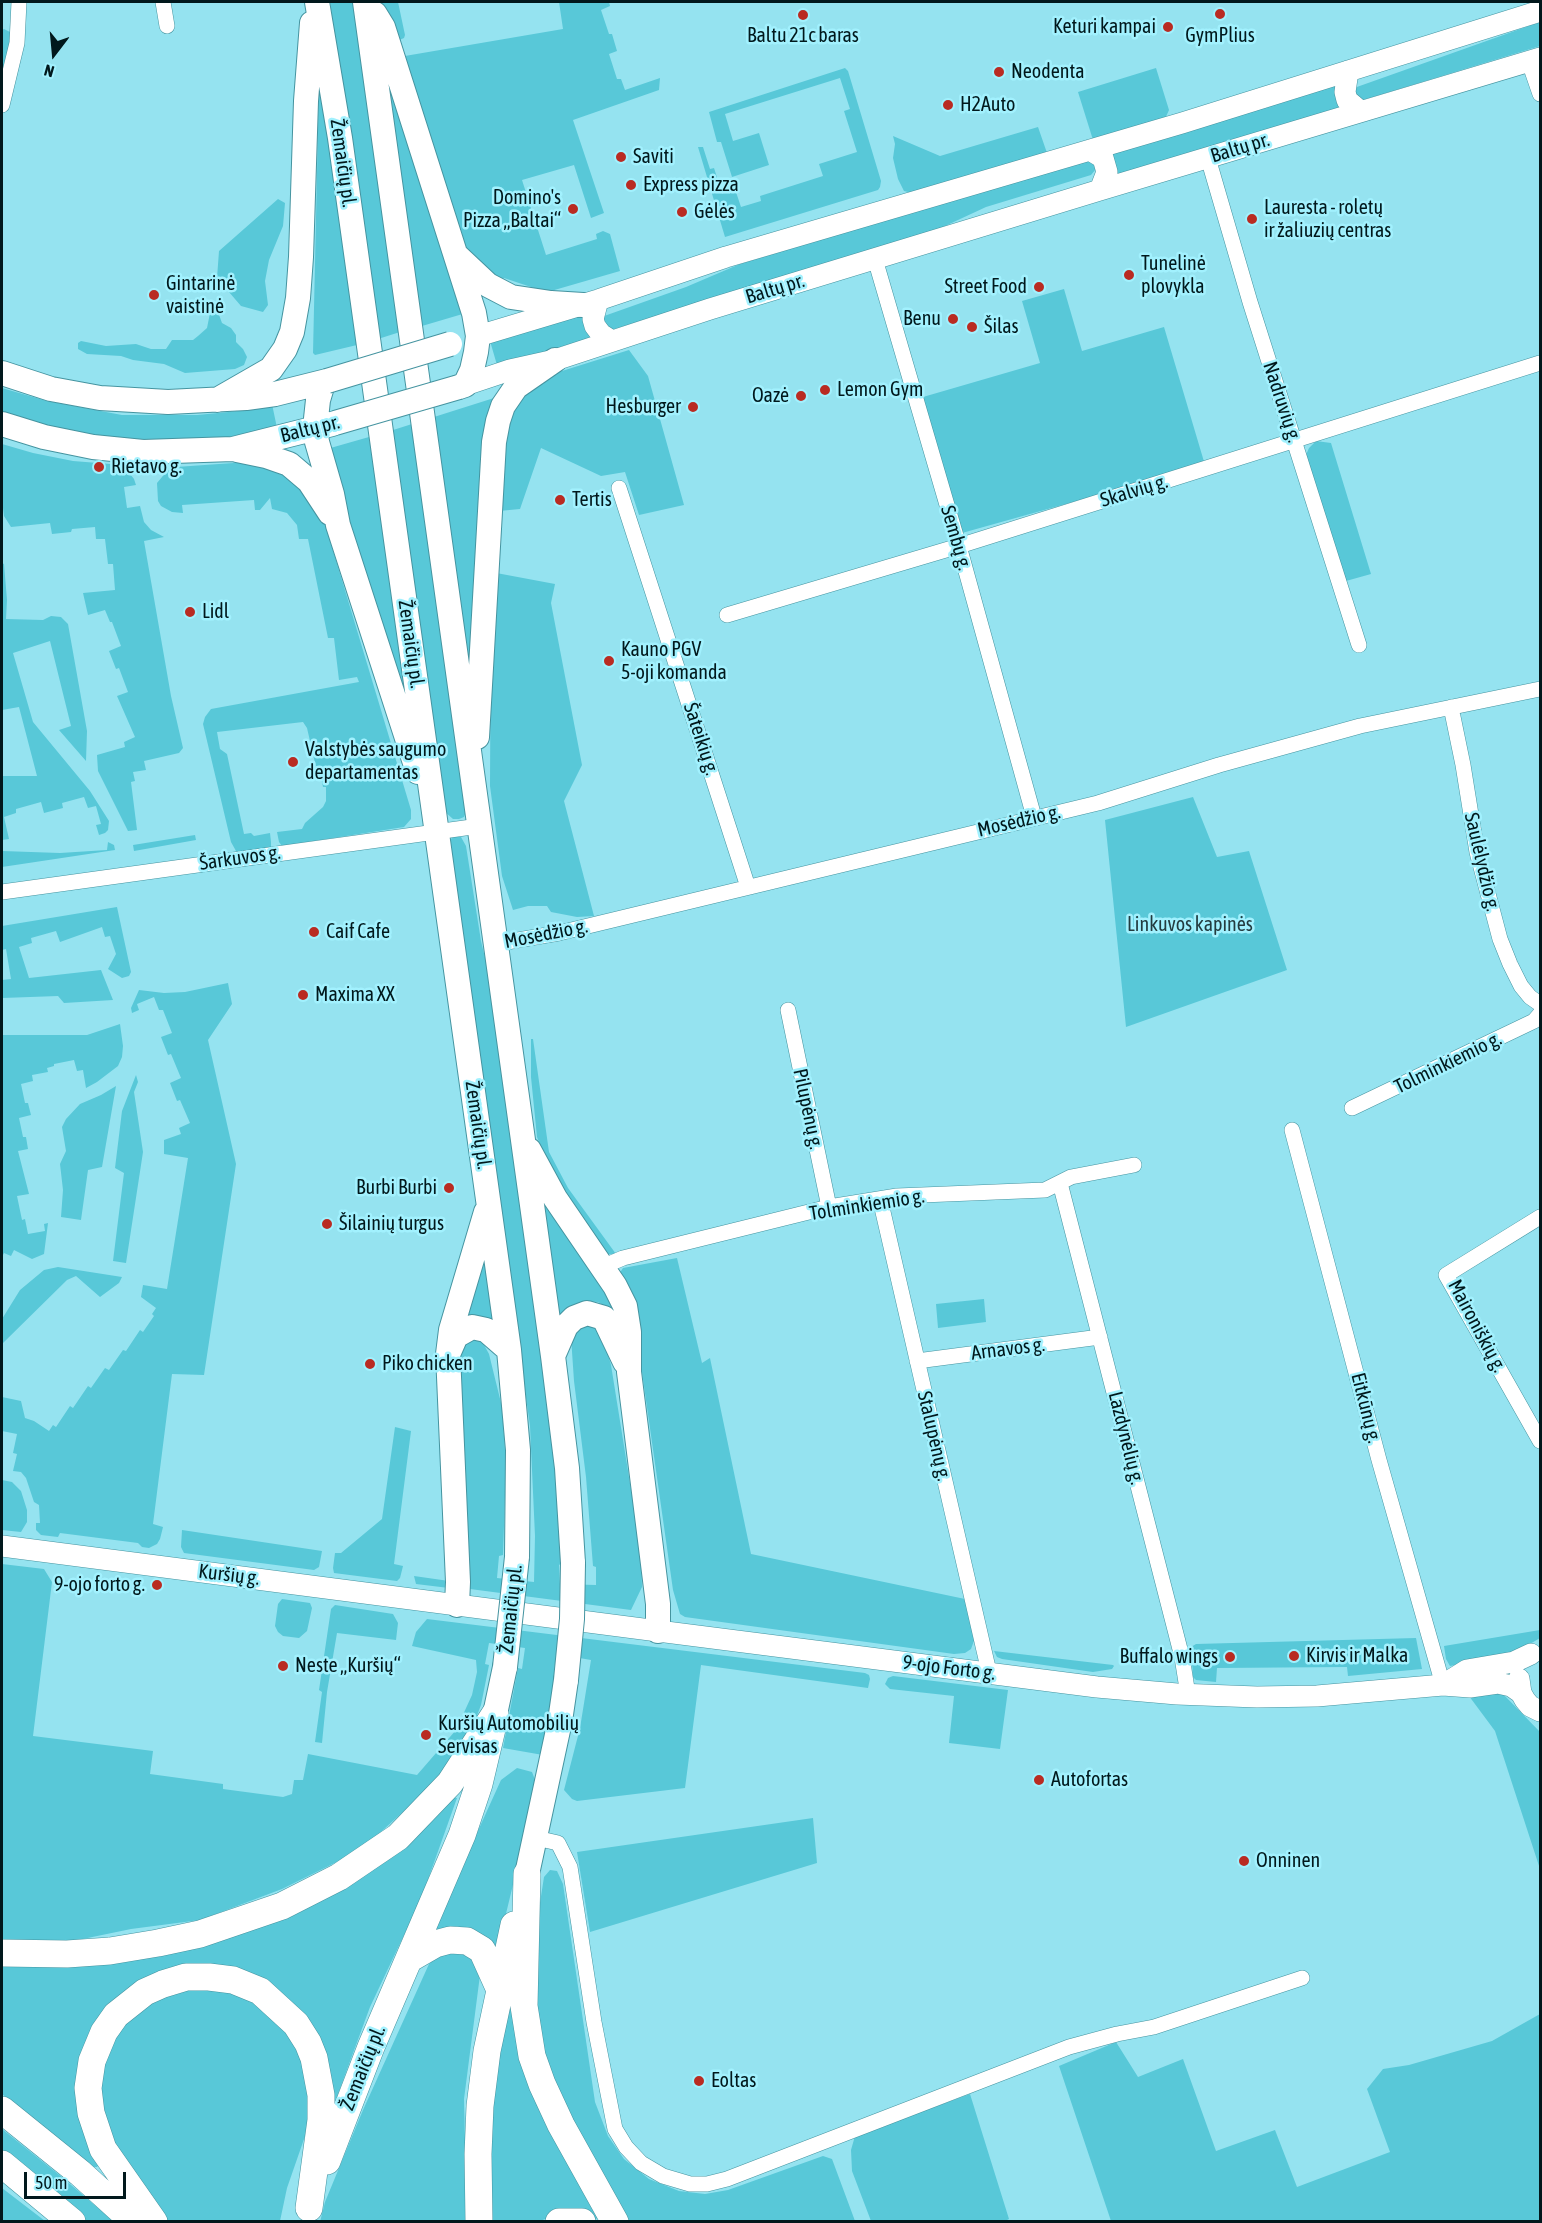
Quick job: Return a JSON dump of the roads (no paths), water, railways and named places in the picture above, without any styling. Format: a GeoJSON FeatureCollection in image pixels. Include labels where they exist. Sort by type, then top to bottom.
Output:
{"type":"FeatureCollection","features":[{"type":"Feature","properties":{"kind":"highway"},"geometry":{"type":"LineString","coordinates":[[2,1953],[67,1954],[110,1951],[158,1943],[200,1934],[282,1906],[339,1877],[398,1837],[450,1783],[495,1714]]}},
{"type":"Feature","properties":{"kind":"highway","name":"Žemaičių pl."},"geometry":{"type":"LineString","coordinates":[[308,2215],[371,2047],[462,1835],[479,1784],[495,1714]]}},
{"type":"Feature","properties":{"kind":"highway"},"geometry":{"type":"LineString","coordinates":[[479,2222],[477,2164],[480,2106],[487,2051],[527,1874]]}},
{"type":"Feature","properties":{"kind":"highway"},"geometry":{"type":"LineString","coordinates":[[527,1874],[524,2007],[532,2056],[561,2125],[615,2222]]}},
{"type":"Feature","properties":{"kind":"highway"},"geometry":{"type":"LineString","coordinates":[[409,1959],[435,1944],[450,1940],[467,1941],[482,1950],[500,1990]]}},
{"type":"Feature","properties":{"kind":"highway"},"geometry":{"type":"LineString","coordinates":[[153,2222],[103,2149],[91,2113],[88,2088],[92,2061],[104,2032],[116,2015],[145,1992],[186,1977],[233,1980],[260,1991],[282,2008],[308,2043],[314,2058],[321,2095],[321,2120],[308,2215]]}},
{"type":"Feature","properties":{"kind":"highway"},"geometry":{"type":"LineString","coordinates":[[2,2110],[134,2222]]}},
{"type":"Feature","properties":{"kind":"highway"},"geometry":{"type":"LineString","coordinates":[[2,2164],[72,2222]]}},
{"type":"Feature","properties":{"kind":"highway"},"geometry":{"type":"LineString","coordinates":[[559,2222],[582,2222]]}},
{"type":"Feature","properties":{"kind":"main road"},"geometry":{"type":"LineString","coordinates":[[217,400],[271,369],[285,349],[292,332],[298,298],[306,101],[315,2]]}},
{"type":"Feature","properties":{"kind":"main road","name":"Žemaičių pl."},"geometry":{"type":"LineString","coordinates":[[315,2],[340,138],[509,1350],[519,1450],[517,1557],[505,1666],[495,1714]]}},
{"type":"Feature","properties":{"kind":"main road"},"geometry":{"type":"LineString","coordinates":[[366,2],[383,27],[474,313],[478,336],[472,370],[462,386]]}},
{"type":"Feature","properties":{"kind":"main road"},"geometry":{"type":"LineString","coordinates":[[366,2],[567,1468],[573,1563],[572,1619],[566,1680],[527,1874]]}},
{"type":"Feature","properties":{"kind":"main road"},"geometry":{"type":"LineString","coordinates":[[2,373],[51,388],[100,398],[168,402],[275,394],[325,382],[478,336],[726,257],[1090,150],[1540,11]]}},
{"type":"Feature","properties":{"kind":"main road","name":"Baltų pr."},"geometry":{"type":"LineString","coordinates":[[2,424],[44,437],[93,447],[154,452],[233,449],[325,426],[510,370],[555,360],[710,309],[1535,60]]}},
{"type":"Feature","properties":{"kind":"main road"},"geometry":{"type":"LineString","coordinates":[[1348,71],[1345,92],[1347,100],[1360,111]]}},
{"type":"Feature","properties":{"kind":"main road"},"geometry":{"type":"LineString","coordinates":[[1090,150],[1103,158],[1107,172],[1100,190]]}},
{"type":"Feature","properties":{"kind":"main road"},"geometry":{"type":"LineString","coordinates":[[453,252],[488,285],[511,297],[551,303],[590,302]]}},
{"type":"Feature","properties":{"kind":"main road"},"geometry":{"type":"LineString","coordinates":[[590,302],[595,326],[601,334],[612,341]]}},
{"type":"Feature","properties":{"kind":"main road"},"geometry":{"type":"LineString","coordinates":[[474,790],[494,442],[503,406],[516,387],[555,360]]}},
{"type":"Feature","properties":{"kind":"main road"},"geometry":{"type":"LineString","coordinates":[[325,382],[318,400],[325,426],[317,442],[338,525],[437,831]]}},
{"type":"Feature","properties":{"kind":"main road"},"geometry":{"type":"LineString","coordinates":[[233,449],[289,464],[309,481],[338,525]]}},
{"type":"Feature","properties":{"kind":"main road"},"geometry":{"type":"LineString","coordinates":[[521,1134],[555,1198],[603,1267],[625,1306],[629,1332],[629,1372],[658,1604],[658,1631]]}},
{"type":"Feature","properties":{"kind":"main road"},"geometry":{"type":"LineString","coordinates":[[457,1605],[458,1582],[448,1354],[451,1330],[489,1204]]}},
{"type":"Feature","properties":{"kind":"main road"},"geometry":{"type":"LineString","coordinates":[[553,1356],[566,1326],[574,1318],[587,1313],[604,1318],[629,1372]]}},
{"type":"Feature","properties":{"kind":"main road"},"geometry":{"type":"LineString","coordinates":[[448,1354],[456,1336],[472,1327],[486,1330],[509,1350]]}},
{"type":"Feature","properties":{"kind":"main road","name":"Kuršių g."},"geometry":{"type":"LineString","coordinates":[[2,1546],[457,1605]]}},
{"type":"Feature","properties":{"kind":"main road","name":"9-ojo Forto g."},"geometry":{"type":"LineString","coordinates":[[457,1605],[1097,1687],[1188,1695],[1317,1696],[1443,1684],[1470,1687],[1498,1683],[1511,1686],[1521,1693]]}},
{"type":"Feature","properties":{"kind":"main road"},"geometry":{"type":"LineString","coordinates":[[1536,1651],[1524,1662],[1519,1682],[1525,1700],[1539,1712]]}},
{"type":"Feature","properties":{"kind":"main road","name":"9-ojo Forto g."},"geometry":{"type":"LineString","coordinates":[[1443,1684],[1467,1670],[1514,1662],[1536,1651]]}},
{"type":"Feature","properties":{"kind":"street"},"geometry":{"type":"LineString","coordinates":[[2,105],[17,43],[19,2]]}},
{"type":"Feature","properties":{"kind":"street"},"geometry":{"type":"LineString","coordinates":[[163,2],[167,26]]}},
{"type":"Feature","properties":{"kind":"street"},"geometry":{"type":"LineString","coordinates":[[1535,60],[1540,94]]}},
{"type":"Feature","properties":{"kind":"street","name":"Nadruvių g."},"geometry":{"type":"LineString","coordinates":[[1208,158],[1250,302],[1359,645]]}},
{"type":"Feature","properties":{"kind":"street","name":"Sembų g."},"geometry":{"type":"LineString","coordinates":[[875,259],[959,546],[1034,817]]}},
{"type":"Feature","properties":{"kind":"street","name":"Skalvių g."},"geometry":{"type":"LineString","coordinates":[[727,615],[959,546],[1540,363]]}},
{"type":"Feature","properties":{"kind":"street","name":"Šateikių g."},"geometry":{"type":"LineString","coordinates":[[619,488],[668,634],[748,888]]}},
{"type":"Feature","properties":{"kind":"street","name":"Mosėdžio g."},"geometry":{"type":"LineString","coordinates":[[495,944],[559,933],[1098,803],[1303,741],[1540,689]]}},
{"type":"Feature","properties":{"kind":"street","name":"Saulėlydžio g."},"geometry":{"type":"LineString","coordinates":[[1451,707],[1477,852],[1500,939],[1521,986],[1540,1004]]}},
{"type":"Feature","properties":{"kind":"street","name":"Šarkuvos g."},"geometry":{"type":"LineString","coordinates":[[2,892],[478,826]]}},
{"type":"Feature","properties":{"kind":"street","name":"Pilupėnų g."},"geometry":{"type":"LineString","coordinates":[[788,1010],[829,1207]]}},
{"type":"Feature","properties":{"kind":"street","name":"Tolminkiemio g."},"geometry":{"type":"LineString","coordinates":[[1352,1108],[1534,1021],[1540,1014]]}},
{"type":"Feature","properties":{"kind":"street","name":"Eitkūnų g."},"geometry":{"type":"LineString","coordinates":[[1292,1130],[1379,1460],[1443,1684]]}},
{"type":"Feature","properties":{"kind":"street","name":"Tolminkiemio g."},"geometry":{"type":"LineString","coordinates":[[603,1267],[623,1258],[829,1207],[897,1196],[1045,1190],[1071,1177],[1134,1165]]}},
{"type":"Feature","properties":{"kind":"street","name":"Lazdynėlių g."},"geometry":{"type":"LineString","coordinates":[[1059,1183],[1182,1657],[1188,1695]]}},
{"type":"Feature","properties":{"kind":"street","name":"Stalupėnų g."},"geometry":{"type":"LineString","coordinates":[[880,1199],[989,1672]]}},
{"type":"Feature","properties":{"kind":"street","name":"Maironiškių g."},"geometry":{"type":"LineString","coordinates":[[1540,1217],[1446,1275],[1540,1441]]}},
{"type":"Feature","properties":{"kind":"street","name":"Arnavos g."},"geometry":{"type":"LineString","coordinates":[[917,1361],[1100,1337]]}},
{"type":"Feature","properties":{"kind":"street"},"geometry":{"type":"LineString","coordinates":[[536,1838],[558,1843],[570,1867],[594,2022],[615,2129],[626,2147],[641,2163],[663,2176],[690,2184],[707,2184],[727,2179],[1069,2047],[1154,2027],[1302,1978]]}},
{"type":"Feature","properties":{"kind":"place","name":"GymPlius"},"geometry":{"type":"Point","coordinates":[1220,14]}},
{"type":"Feature","properties":{"kind":"place","name":"Baltu 21c baras"},"geometry":{"type":"Point","coordinates":[803,15]}},
{"type":"Feature","properties":{"kind":"place","name":"Keturi kampai"},"geometry":{"type":"Point","coordinates":[1168,27]}},
{"type":"Feature","properties":{"kind":"place","name":"Neodenta"},"geometry":{"type":"Point","coordinates":[999,72]}},
{"type":"Feature","properties":{"kind":"place","name":"H2Auto"},"geometry":{"type":"Point","coordinates":[948,105]}},
{"type":"Feature","properties":{"kind":"place","name":"Saviti"},"geometry":{"type":"Point","coordinates":[621,157]}},
{"type":"Feature","properties":{"kind":"place","name":"Express pizza"},"geometry":{"type":"Point","coordinates":[631,185]}},
{"type":"Feature","properties":{"kind":"place","name":"Domino's Pizza „Baltai“"},"geometry":{"type":"Point","coordinates":[573,209]}},
{"type":"Feature","properties":{"kind":"place","name":"Gėlės"},"geometry":{"type":"Point","coordinates":[682,212]}},
{"type":"Feature","properties":{"kind":"place","name":"Lauresta - roletų ir žaliuzių centras"},"geometry":{"type":"Point","coordinates":[1252,219]}},
{"type":"Feature","properties":{"kind":"place","name":"Tunelinė plovykla"},"geometry":{"type":"Point","coordinates":[1129,275]}},
{"type":"Feature","properties":{"kind":"place","name":"Street Food"},"geometry":{"type":"Point","coordinates":[1039,287]}},
{"type":"Feature","properties":{"kind":"place","name":"Gintarinė vaistinė"},"geometry":{"type":"Point","coordinates":[154,295]}},
{"type":"Feature","properties":{"kind":"place","name":"Benu"},"geometry":{"type":"Point","coordinates":[953,319]}},
{"type":"Feature","properties":{"kind":"place","name":"Šilas"},"geometry":{"type":"Point","coordinates":[972,327]}},
{"type":"Feature","properties":{"kind":"place","name":"Lemon Gym"},"geometry":{"type":"Point","coordinates":[825,390]}},
{"type":"Feature","properties":{"kind":"place","name":"Oazė"},"geometry":{"type":"Point","coordinates":[801,396]}},
{"type":"Feature","properties":{"kind":"place","name":"Hesburger"},"geometry":{"type":"Point","coordinates":[693,407]}},
{"type":"Feature","properties":{"kind":"place","name":"Rietavo g."},"geometry":{"type":"Point","coordinates":[99,467]}},
{"type":"Feature","properties":{"kind":"place","name":"Tertis"},"geometry":{"type":"Point","coordinates":[560,500]}},
{"type":"Feature","properties":{"kind":"place","name":"Lidl"},"geometry":{"type":"Point","coordinates":[190,612]}},
{"type":"Feature","properties":{"kind":"place","name":"Kauno PGV 5-oji komanda"},"geometry":{"type":"Point","coordinates":[609,661]}},
{"type":"Feature","properties":{"kind":"place","name":"Valstybės saugumo departamentas"},"geometry":{"type":"Point","coordinates":[293,762]}},
{"type":"Feature","properties":{"kind":"place","name":"Caif Cafe"},"geometry":{"type":"Point","coordinates":[314,932]}},
{"type":"Feature","properties":{"kind":"place","name":"Maxima XX"},"geometry":{"type":"Point","coordinates":[303,995]}},
{"type":"Feature","properties":{"kind":"place","name":"Burbi Burbi"},"geometry":{"type":"Point","coordinates":[449,1188]}},
{"type":"Feature","properties":{"kind":"place","name":"Šilainių turgus"},"geometry":{"type":"Point","coordinates":[327,1224]}},
{"type":"Feature","properties":{"kind":"place","name":"Piko chicken"},"geometry":{"type":"Point","coordinates":[370,1364]}},
{"type":"Feature","properties":{"kind":"place","name":"9-ojo forto g."},"geometry":{"type":"Point","coordinates":[157,1585]}},
{"type":"Feature","properties":{"kind":"place","name":"Kirvis ir Malka"},"geometry":{"type":"Point","coordinates":[1294,1656]}},
{"type":"Feature","properties":{"kind":"place","name":"Buffalo wings"},"geometry":{"type":"Point","coordinates":[1230,1657]}},
{"type":"Feature","properties":{"kind":"place","name":"Neste „Kuršių“"},"geometry":{"type":"Point","coordinates":[283,1666]}},
{"type":"Feature","properties":{"kind":"place","name":"Kuršių Automobilių Servisas"},"geometry":{"type":"Point","coordinates":[426,1735]}},
{"type":"Feature","properties":{"kind":"place","name":"Autofortas"},"geometry":{"type":"Point","coordinates":[1039,1780]}},
{"type":"Feature","properties":{"kind":"place","name":"Onninen"},"geometry":{"type":"Point","coordinates":[1244,1861]}},
{"type":"Feature","properties":{"kind":"place","name":"Eoltas"},"geometry":{"type":"Point","coordinates":[699,2081]}},
{"type":"Feature","properties":{"kind":"park label","name":"Linkuvos kapinės"},"geometry":{"type":"Point","coordinates":[1190,925]}}]}
